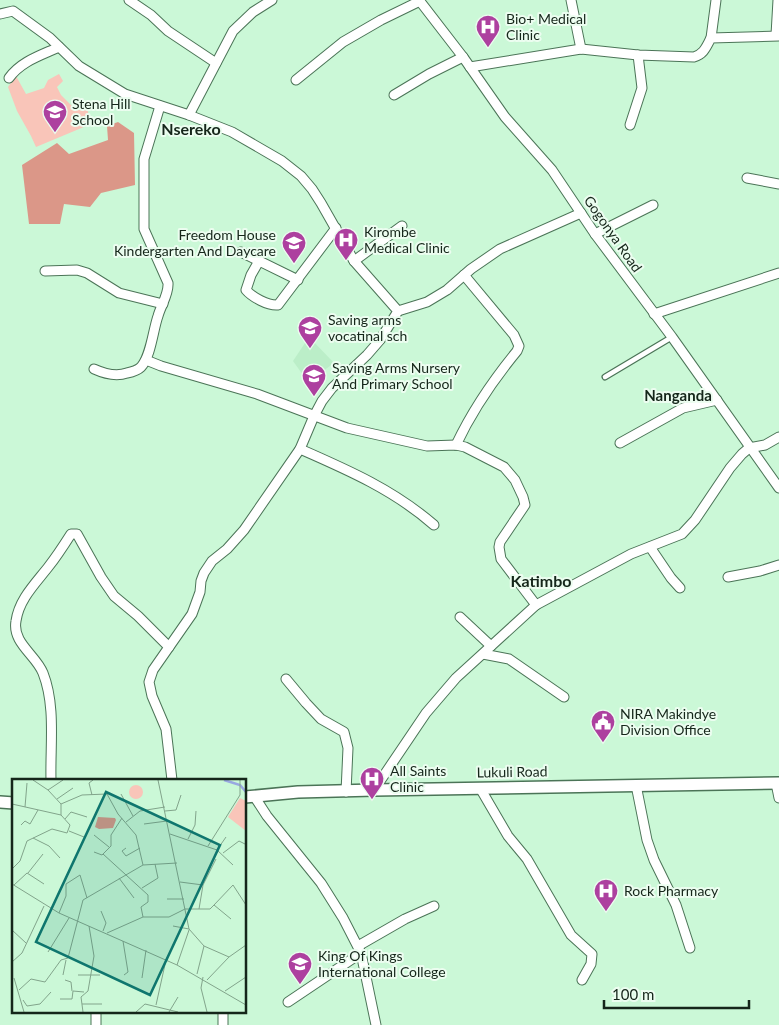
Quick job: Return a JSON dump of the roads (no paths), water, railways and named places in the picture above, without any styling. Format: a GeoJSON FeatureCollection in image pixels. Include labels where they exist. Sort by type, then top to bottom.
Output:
{"type":"FeatureCollection","features":[{"type":"Feature","properties":{"kind":"street"},"geometry":{"type":"LineString","coordinates":[[129,0],[151,15],[168,31],[216,63]]}},
{"type":"Feature","properties":{"kind":"street"},"geometry":{"type":"LineString","coordinates":[[189,115],[233,32],[242,21],[272,0]]}},
{"type":"Feature","properties":{"kind":"street"},"geometry":{"type":"LineString","coordinates":[[571,0],[581,49]]}},
{"type":"Feature","properties":{"kind":"street"},"geometry":{"type":"LineString","coordinates":[[470,67],[581,49],[638,55],[700,55],[711,38],[716,0]]}},
{"type":"Feature","properties":{"kind":"street"},"geometry":{"type":"LineString","coordinates":[[711,38],[778,36],[778,0]]}},
{"type":"Feature","properties":{"kind":"street"},"geometry":{"type":"LineString","coordinates":[[296,80],[343,42],[419,1]]}},
{"type":"Feature","properties":{"kind":"street","name":"Gogonya Road"},"geometry":{"type":"LineString","coordinates":[[419,1],[463,57],[504,116],[552,170],[595,234],[672,337],[779,488]]}},
{"type":"Feature","properties":{"kind":"street"},"geometry":{"type":"LineString","coordinates":[[0,14],[13,11],[50,38],[79,66],[125,94],[189,115],[232,132],[282,161],[301,176],[321,203],[354,261],[398,311]]}},
{"type":"Feature","properties":{"kind":"street"},"geometry":{"type":"LineString","coordinates":[[10,78],[14,71],[30,60],[59,47]]}},
{"type":"Feature","properties":{"kind":"street"},"geometry":{"type":"LineString","coordinates":[[630,125],[642,88],[638,55]]}},
{"type":"Feature","properties":{"kind":"street"},"geometry":{"type":"LineString","coordinates":[[394,95],[429,74],[463,57]]}},
{"type":"Feature","properties":{"kind":"street"},"geometry":{"type":"LineString","coordinates":[[94,369],[106,375],[123,375],[136,371],[146,360],[169,289],[144,229],[144,159],[160,106]]}},
{"type":"Feature","properties":{"kind":"street"},"geometry":{"type":"LineString","coordinates":[[747,178],[779,184]]}},
{"type":"Feature","properties":{"kind":"street"},"geometry":{"type":"LineString","coordinates":[[595,234],[653,205]]}},
{"type":"Feature","properties":{"kind":"street"},"geometry":{"type":"LineString","coordinates":[[172,779],[166,729],[152,696],[149,682],[153,670],[192,614],[204,573],[212,560],[227,549],[244,530],[300,449],[314,416],[332,388],[380,340],[398,311],[427,302],[447,290],[500,249],[581,213]]}},
{"type":"Feature","properties":{"kind":"street"},"geometry":{"type":"LineString","coordinates":[[354,261],[402,226]]}},
{"type":"Feature","properties":{"kind":"street"},"geometry":{"type":"LineString","coordinates":[[259,261],[251,275],[246,290],[260,300],[274,306],[278,305],[336,228]]}},
{"type":"Feature","properties":{"kind":"street"},"geometry":{"type":"LineString","coordinates":[[241,252],[298,280]]}},
{"type":"Feature","properties":{"kind":"street"},"geometry":{"type":"LineString","coordinates":[[45,271],[77,270],[87,273],[119,293],[163,304]]}},
{"type":"Feature","properties":{"kind":"street"},"geometry":{"type":"LineString","coordinates":[[654,314],[779,273]]}},
{"type":"Feature","properties":{"kind":"street"},"geometry":{"type":"LineString","coordinates":[[456,445],[463,430],[498,374],[517,351],[518,346],[514,335],[464,275]]}},
{"type":"Feature","properties":{"kind":"street"},"geometry":{"type":"LineString","coordinates":[[146,360],[257,394],[347,428],[389,439],[428,446],[456,445],[465,447],[504,467],[511,473],[524,497],[525,505],[500,542],[499,552],[501,559],[536,605]]}},
{"type":"Feature","properties":{"kind":"street"},"geometry":{"type":"LineString","coordinates":[[620,443],[683,408],[716,400]]}},
{"type":"Feature","properties":{"kind":"street"},"geometry":{"type":"LineString","coordinates":[[374,790],[426,713],[456,678],[536,605],[624,558],[682,534],[695,520],[730,468],[749,448],[765,445],[779,437]]}},
{"type":"Feature","properties":{"kind":"street"},"geometry":{"type":"LineString","coordinates":[[300,449],[366,478],[416,509],[434,525]]}},
{"type":"Feature","properties":{"kind":"street"},"geometry":{"type":"LineString","coordinates":[[51,779],[51,734],[47,689],[37,661],[23,646],[15,630],[21,604],[28,592],[71,534],[77,534],[100,577],[114,596],[133,611],[169,647]]}},
{"type":"Feature","properties":{"kind":"street"},"geometry":{"type":"LineString","coordinates":[[650,547],[680,588]]}},
{"type":"Feature","properties":{"kind":"street"},"geometry":{"type":"LineString","coordinates":[[728,577],[779,565]]}},
{"type":"Feature","properties":{"kind":"street"},"geometry":{"type":"LineString","coordinates":[[460,617],[491,646]]}},
{"type":"Feature","properties":{"kind":"street"},"geometry":{"type":"LineString","coordinates":[[483,654],[509,659],[564,697]]}},
{"type":"Feature","properties":{"kind":"street"},"geometry":{"type":"LineString","coordinates":[[286,679],[306,703],[322,718],[344,732],[348,748],[346,792]]}},
{"type":"Feature","properties":{"kind":"street"},"geometry":{"type":"LineString","coordinates":[[777,783],[779,798]]}},
{"type":"Feature","properties":{"kind":"street","name":"Lukuli Road"},"geometry":{"type":"LineString","coordinates":[[250,797],[298,792],[777,783]]}},
{"type":"Feature","properties":{"kind":"street"},"geometry":{"type":"LineString","coordinates":[[636,785],[647,840],[654,860],[676,904],[690,948]]}},
{"type":"Feature","properties":{"kind":"street"},"geometry":{"type":"LineString","coordinates":[[480,788],[508,836],[527,860],[571,935],[592,954],[591,964],[582,980]]}},
{"type":"Feature","properties":{"kind":"street"},"geometry":{"type":"LineString","coordinates":[[250,797],[321,883],[336,906],[360,950],[376,1025]]}},
{"type":"Feature","properties":{"kind":"street"},"geometry":{"type":"LineString","coordinates":[[288,1002],[405,920],[434,906]]}},
{"type":"Feature","properties":{"kind":"street"},"geometry":{"type":"LineString","coordinates":[[96,1012],[96,1025]]}},
{"type":"Feature","properties":{"kind":"street"},"geometry":{"type":"LineString","coordinates":[[223,1012],[223,1025]]}},
{"type":"Feature","properties":{"kind":"lane"},"geometry":{"type":"LineString","coordinates":[[605,377],[672,337]]}},
{"type":"Feature","properties":{"kind":"place","name":"Bio+ Medical Clinic"},"geometry":{"type":"Point","coordinates":[488,48]}},
{"type":"Feature","properties":{"kind":"place","name":"Stena Hill School"},"geometry":{"type":"Point","coordinates":[55,133]}},
{"type":"Feature","properties":{"kind":"place","name":"Kirombe Medical Clinic"},"geometry":{"type":"Point","coordinates":[346,261]}},
{"type":"Feature","properties":{"kind":"place","name":"Freedom House Kindergarten And Daycare"},"geometry":{"type":"Point","coordinates":[294,264]}},
{"type":"Feature","properties":{"kind":"place","name":"Saving arms vocatinal sch"},"geometry":{"type":"Point","coordinates":[310,349]}},
{"type":"Feature","properties":{"kind":"place","name":"Saving Arms Nursery And Primary School"},"geometry":{"type":"Point","coordinates":[314,397]}},
{"type":"Feature","properties":{"kind":"place","name":"NIRA Makindye Division Office"},"geometry":{"type":"Point","coordinates":[603,743]}},
{"type":"Feature","properties":{"kind":"place","name":"All Saints Clinic"},"geometry":{"type":"Point","coordinates":[372,800]}},
{"type":"Feature","properties":{"kind":"place","name":"Rock Pharmacy"},"geometry":{"type":"Point","coordinates":[606,912]}},
{"type":"Feature","properties":{"kind":"place","name":"King Of Kings International College"},"geometry":{"type":"Point","coordinates":[300,985]}},
{"type":"Feature","properties":{"kind":"district","name":"Nsereko"},"geometry":{"type":"Point","coordinates":[191,129]}},
{"type":"Feature","properties":{"kind":"district","name":"Nanganda"},"geometry":{"type":"Point","coordinates":[678,396]}},
{"type":"Feature","properties":{"kind":"district","name":"Katimbo"},"geometry":{"type":"Point","coordinates":[541,581]}}]}
